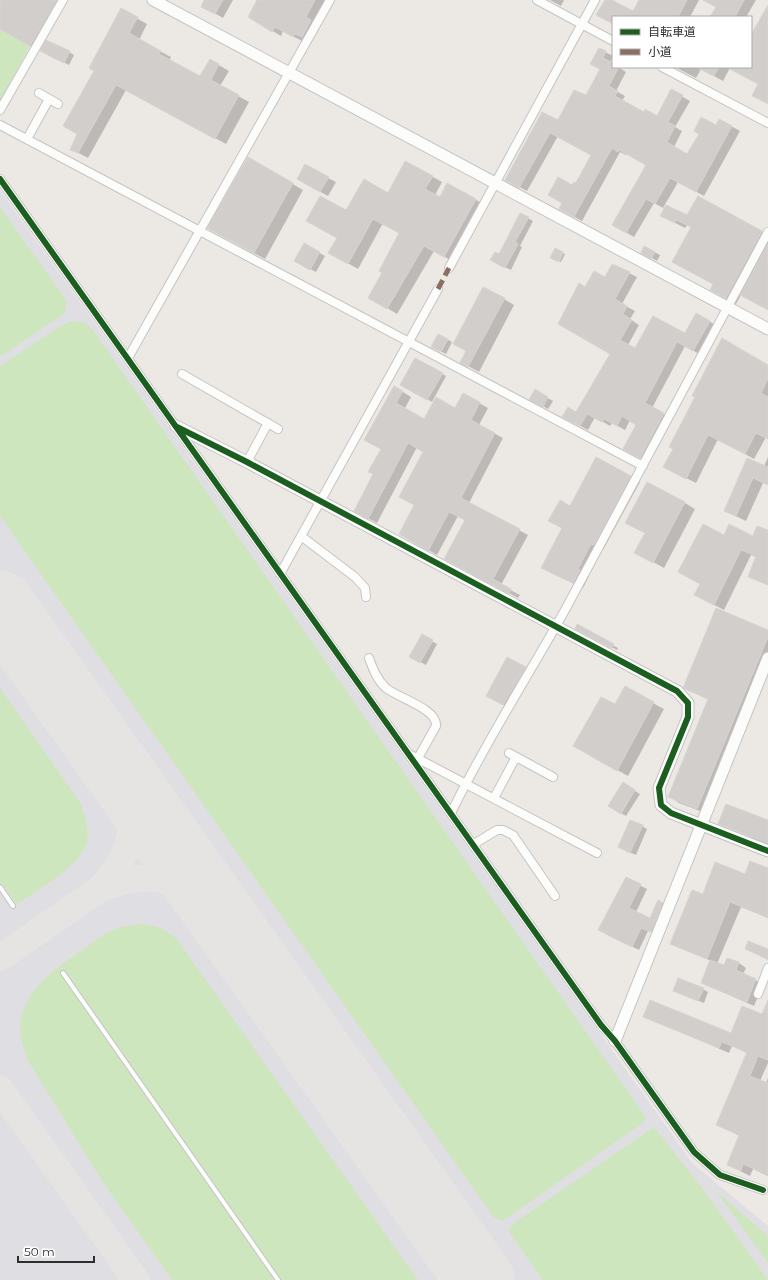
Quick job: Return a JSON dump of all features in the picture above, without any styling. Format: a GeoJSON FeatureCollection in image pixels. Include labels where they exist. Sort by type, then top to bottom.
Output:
{"type":"FeatureCollection","features":[{"type":"Feature","properties":{"kind":"street"},"geometry":{"type":"LineString","coordinates":[[0,110],[63,0]]}},
{"type":"Feature","properties":{"kind":"street"},"geometry":{"type":"LineString","coordinates":[[153,0],[768,329]]}},
{"type":"Feature","properties":{"kind":"street"},"geometry":{"type":"LineString","coordinates":[[128,358],[330,0]]}},
{"type":"Feature","properties":{"kind":"street"},"geometry":{"type":"LineString","coordinates":[[537,0],[612,40]]}},
{"type":"Feature","properties":{"kind":"street"},"geometry":{"type":"LineString","coordinates":[[449,268],[595,0]]}},
{"type":"Feature","properties":{"kind":"street"},"geometry":{"type":"LineString","coordinates":[[664,68],[768,123]]}},
{"type":"Feature","properties":{"kind":"street"},"geometry":{"type":"LineString","coordinates":[[39,94],[58,104]]}},
{"type":"Feature","properties":{"kind":"street"},"geometry":{"type":"LineString","coordinates":[[27,139],[49,99]]}},
{"type":"Feature","properties":{"kind":"street"},"geometry":{"type":"LineString","coordinates":[[0,125],[409,340],[643,466]]}},
{"type":"Feature","properties":{"kind":"street"},"geometry":{"type":"LineString","coordinates":[[0,179],[280,574],[414,756],[451,813],[601,1025],[615,1041],[694,1152],[720,1175],[763,1190]]}},
{"type":"Feature","properties":{"kind":"street"},"geometry":{"type":"LineString","coordinates":[[451,813],[466,783],[556,626],[768,232]]}},
{"type":"Feature","properties":{"kind":"street"},"geometry":{"type":"LineString","coordinates":[[280,574],[438,289]]}},
{"type":"Feature","properties":{"kind":"street"},"geometry":{"type":"LineString","coordinates":[[182,374],[278,428]]}},
{"type":"Feature","properties":{"kind":"street"},"geometry":{"type":"LineString","coordinates":[[247,462],[268,423]]}},
{"type":"Feature","properties":{"kind":"street"},"geometry":{"type":"LineString","coordinates":[[176,426],[247,462],[677,691],[688,703],[688,717],[659,788],[660,804],[671,813],[768,851]]}},
{"type":"Feature","properties":{"kind":"street"},"geometry":{"type":"LineString","coordinates":[[301,536],[356,576],[365,588],[366,597]]}},
{"type":"Feature","properties":{"kind":"street"},"geometry":{"type":"LineString","coordinates":[[369,658],[379,680],[386,688],[428,711],[437,721],[436,726],[414,756]]}},
{"type":"Feature","properties":{"kind":"street"},"geometry":{"type":"LineString","coordinates":[[615,1041],[768,658]]}},
{"type":"Feature","properties":{"kind":"street"},"geometry":{"type":"LineString","coordinates":[[494,798],[512,755],[553,777]]}},
{"type":"Feature","properties":{"kind":"street"},"geometry":{"type":"LineString","coordinates":[[414,756],[597,853]]}},
{"type":"Feature","properties":{"kind":"street"},"geometry":{"type":"LineString","coordinates":[[474,844],[497,830],[508,832],[513,835],[556,896]]}},
{"type":"Feature","properties":{"kind":"street"},"geometry":{"type":"LineString","coordinates":[[758,994],[768,968]]}},
{"type":"Feature","properties":{"kind":"lane"},"geometry":{"type":"LineString","coordinates":[[0,887],[13,906]]}},
{"type":"Feature","properties":{"kind":"lane"},"geometry":{"type":"LineString","coordinates":[[63,973],[278,1280]]}},
{"type":"Feature","properties":{"kind":"shaded area"},"geometry":{"type":"Polygon","coordinates":[[[0,190],[693,1164],[768,1226],[768,1280],[0,1280],[0,190]]]}},
{"type":"Feature","properties":{"kind":"green space"},"geometry":{"type":"Polygon","coordinates":[[[0,25],[32,42],[0,102],[0,25]]]}},
{"type":"Feature","properties":{"kind":"green space"},"geometry":{"type":"Polygon","coordinates":[[[0,207],[66,300],[65,313],[0,357],[0,207]]]}},
{"type":"Feature","properties":{"kind":"green space"},"geometry":{"type":"Polygon","coordinates":[[[72,321],[84,322],[92,329],[645,1116],[644,1122],[503,1221],[494,1218],[0,516],[0,366],[61,326],[72,321]]]}},
{"type":"Feature","properties":{"kind":"green space"},"geometry":{"type":"Polygon","coordinates":[[[0,688],[81,804],[87,832],[87,841],[77,859],[58,877],[17,904],[0,881],[0,688]]]}},
{"type":"Feature","properties":{"kind":"green space"},"geometry":{"type":"Polygon","coordinates":[[[144,924],[161,928],[176,938],[418,1280],[172,1280],[102,1181],[27,1059],[20,1030],[24,1008],[30,997],[45,978],[54,970],[96,940],[113,930],[131,925],[144,924]]]}},
{"type":"Feature","properties":{"kind":"green space"},"geometry":{"type":"Polygon","coordinates":[[[654,1127],[702,1188],[768,1280],[543,1280],[511,1235],[509,1230],[511,1225],[654,1127]]]}},
{"type":"Feature","properties":{"kind":"green space"},"geometry":{"type":"Polygon","coordinates":[[[716,1191],[768,1236],[768,1263],[716,1191]]]}},
{"type":"Feature","properties":{"kind":"building"},"geometry":{"type":"Polygon","coordinates":[[[0,0],[57,0],[30,46],[0,29],[0,0]]]}},
{"type":"Feature","properties":{"kind":"building"},"geometry":{"type":"Polygon","coordinates":[[[204,0],[223,0],[215,14],[201,7],[204,0]]]}},
{"type":"Feature","properties":{"kind":"building"},"geometry":{"type":"Polygon","coordinates":[[[257,0],[315,0],[306,17],[311,20],[302,37],[295,34],[293,37],[275,27],[272,32],[248,17],[257,0]]]}},
{"type":"Feature","properties":{"kind":"building"},"geometry":{"type":"Polygon","coordinates":[[[605,0],[612,0],[633,11],[639,0],[687,0],[679,16],[612,16],[612,23],[596,15],[605,0]]]}},
{"type":"Feature","properties":{"kind":"building"},"geometry":{"type":"Polygon","coordinates":[[[703,0],[744,0],[736,16],[711,16],[716,7],[703,0]]]}},
{"type":"Feature","properties":{"kind":"building"},"geometry":{"type":"Polygon","coordinates":[[[768,5],[768,104],[752,96],[758,84],[728,68],[752,68],[752,33],[768,5]]]}},
{"type":"Feature","properties":{"kind":"building"},"geometry":{"type":"Polygon","coordinates":[[[121,8],[138,17],[129,33],[161,51],[159,54],[200,76],[210,59],[219,64],[211,80],[239,95],[215,139],[116,85],[78,153],[70,150],[77,134],[63,126],[94,71],[89,68],[121,8]]]}},
{"type":"Feature","properties":{"kind":"building"},"geometry":{"type":"Polygon","coordinates":[[[46,40],[70,51],[64,63],[40,51],[46,40]]]}},
{"type":"Feature","properties":{"kind":"building"},"geometry":{"type":"Polygon","coordinates":[[[599,48],[606,51],[603,58],[612,62],[612,68],[618,68],[609,86],[618,91],[615,96],[644,112],[645,109],[657,116],[671,89],[683,95],[668,122],[675,126],[667,142],[687,154],[699,134],[694,131],[701,117],[716,125],[719,119],[732,126],[696,192],[670,178],[655,204],[646,199],[626,233],[612,225],[646,165],[619,150],[618,152],[612,148],[574,217],[559,209],[562,203],[548,195],[558,177],[572,185],[574,182],[576,183],[591,155],[550,133],[519,188],[505,180],[542,112],[558,120],[574,90],[586,95],[600,69],[590,64],[599,48]]]}},
{"type":"Feature","properties":{"kind":"building"},"geometry":{"type":"Polygon","coordinates":[[[698,68],[718,68],[714,76],[698,68]]]}},
{"type":"Feature","properties":{"kind":"building"},"geometry":{"type":"Polygon","coordinates":[[[248,157],[293,183],[254,253],[207,228],[248,157]]]}},
{"type":"Feature","properties":{"kind":"building"},"geometry":{"type":"Polygon","coordinates":[[[405,161],[433,176],[425,189],[440,197],[447,183],[476,199],[444,257],[424,246],[387,309],[368,298],[382,273],[379,271],[399,233],[373,219],[348,264],[328,253],[337,238],[306,221],[320,196],[346,210],[364,179],[388,193],[405,161]]]}},
{"type":"Feature","properties":{"kind":"building"},"geometry":{"type":"Polygon","coordinates":[[[305,164],[329,177],[320,192],[297,179],[305,164]]]}},
{"type":"Feature","properties":{"kind":"building"},"geometry":{"type":"Polygon","coordinates":[[[698,196],[762,231],[726,298],[710,290],[713,284],[672,262],[691,227],[676,220],[675,223],[660,216],[666,205],[687,215],[698,196]]]}},
{"type":"Feature","properties":{"kind":"building"},"geometry":{"type":"Polygon","coordinates":[[[520,213],[529,217],[515,242],[518,244],[505,268],[490,260],[495,252],[499,254],[520,213]]]}},
{"type":"Feature","properties":{"kind":"building"},"geometry":{"type":"Polygon","coordinates":[[[304,243],[320,252],[310,270],[294,261],[304,243]]]}},
{"type":"Feature","properties":{"kind":"building"},"geometry":{"type":"Polygon","coordinates":[[[768,244],[768,310],[740,295],[768,244]]]}},
{"type":"Feature","properties":{"kind":"building"},"geometry":{"type":"Polygon","coordinates":[[[644,246],[655,252],[651,259],[641,253],[644,246]]]}},
{"type":"Feature","properties":{"kind":"building"},"geometry":{"type":"Polygon","coordinates":[[[555,248],[563,252],[559,262],[550,258],[555,248]]]}},
{"type":"Feature","properties":{"kind":"building"},"geometry":{"type":"Polygon","coordinates":[[[612,264],[630,272],[615,299],[627,306],[623,314],[632,320],[620,340],[635,348],[653,316],[685,333],[696,313],[710,321],[693,351],[677,342],[645,403],[664,413],[640,458],[623,449],[636,425],[622,416],[617,426],[604,419],[602,422],[587,414],[580,426],[562,417],[568,407],[576,412],[610,354],[558,324],[579,283],[585,287],[594,271],[605,277],[612,264]]]}},
{"type":"Feature","properties":{"kind":"building"},"geometry":{"type":"Polygon","coordinates":[[[483,287],[505,298],[468,367],[460,363],[466,351],[453,344],[483,287]]]}},
{"type":"Feature","properties":{"kind":"building"},"geometry":{"type":"Polygon","coordinates":[[[438,334],[448,339],[441,352],[431,347],[438,334]]]}},
{"type":"Feature","properties":{"kind":"building"},"geometry":{"type":"Polygon","coordinates":[[[722,338],[768,365],[768,379],[761,393],[768,397],[768,439],[756,433],[745,454],[708,435],[686,479],[663,467],[673,449],[669,447],[695,397],[692,396],[722,338]]]}},
{"type":"Feature","properties":{"kind":"building"},"geometry":{"type":"Polygon","coordinates":[[[415,358],[443,373],[427,400],[400,385],[415,358]]]}},
{"type":"Feature","properties":{"kind":"building"},"geometry":{"type":"Polygon","coordinates":[[[394,386],[403,391],[396,403],[424,419],[436,397],[455,408],[463,393],[480,402],[471,420],[495,433],[461,498],[520,529],[493,579],[511,589],[509,594],[444,559],[465,520],[449,512],[428,551],[399,534],[414,505],[399,497],[423,452],[408,443],[368,519],[354,511],[373,474],[368,472],[381,449],[364,440],[394,386]]]}},
{"type":"Feature","properties":{"kind":"building"},"geometry":{"type":"Polygon","coordinates":[[[535,389],[548,397],[543,407],[529,400],[535,389]]]}},
{"type":"Feature","properties":{"kind":"building"},"geometry":{"type":"Polygon","coordinates":[[[596,457],[631,476],[594,545],[591,544],[578,569],[580,570],[573,583],[541,568],[562,528],[548,521],[560,500],[570,506],[596,457]]]}},
{"type":"Feature","properties":{"kind":"building"},"geometry":{"type":"Polygon","coordinates":[[[747,458],[768,467],[768,485],[753,478],[736,516],[724,511],[747,458]]]}},
{"type":"Feature","properties":{"kind":"building"},"geometry":{"type":"Polygon","coordinates":[[[647,482],[685,502],[653,563],[634,553],[645,533],[625,523],[647,482]]]}},
{"type":"Feature","properties":{"kind":"building"},"geometry":{"type":"Polygon","coordinates":[[[703,524],[724,535],[729,524],[753,536],[757,526],[768,530],[768,585],[748,577],[756,556],[741,550],[714,605],[694,595],[700,584],[678,572],[703,524]]]}},
{"type":"Feature","properties":{"kind":"building"},"geometry":{"type":"Polygon","coordinates":[[[716,608],[768,630],[768,637],[697,809],[668,797],[708,699],[683,688],[716,608]]]}},
{"type":"Feature","properties":{"kind":"building"},"geometry":{"type":"Polygon","coordinates":[[[577,624],[614,644],[611,648],[575,629],[577,624]]]}},
{"type":"Feature","properties":{"kind":"building"},"geometry":{"type":"Polygon","coordinates":[[[422,634],[433,640],[420,663],[409,657],[422,634]]]}},
{"type":"Feature","properties":{"kind":"building"},"geometry":{"type":"Polygon","coordinates":[[[507,657],[526,667],[503,705],[486,696],[507,657]]]}},
{"type":"Feature","properties":{"kind":"building"},"geometry":{"type":"Polygon","coordinates":[[[625,686],[654,702],[617,771],[573,746],[601,697],[615,704],[625,686]]]}},
{"type":"Feature","properties":{"kind":"building"},"geometry":{"type":"Polygon","coordinates":[[[623,782],[635,790],[621,814],[608,806],[623,782]]]}},
{"type":"Feature","properties":{"kind":"building"},"geometry":{"type":"Polygon","coordinates":[[[726,804],[768,820],[768,843],[718,824],[726,804]]]}},
{"type":"Feature","properties":{"kind":"building"},"geometry":{"type":"Polygon","coordinates":[[[630,820],[643,825],[630,853],[618,847],[630,820]]]}},
{"type":"Feature","properties":{"kind":"building"},"geometry":{"type":"Polygon","coordinates":[[[750,861],[768,868],[768,917],[730,902],[707,959],[670,944],[692,890],[703,894],[715,862],[745,874],[750,861]]]}},
{"type":"Feature","properties":{"kind":"building"},"geometry":{"type":"Polygon","coordinates":[[[626,877],[641,884],[629,908],[650,918],[658,900],[663,903],[651,932],[641,928],[632,947],[598,930],[626,877]]]}},
{"type":"Feature","properties":{"kind":"building"},"geometry":{"type":"Polygon","coordinates":[[[748,941],[768,949],[768,959],[745,949],[748,941]]]}},
{"type":"Feature","properties":{"kind":"building"},"geometry":{"type":"Polygon","coordinates":[[[727,958],[739,962],[736,970],[756,979],[747,1002],[701,983],[710,960],[724,965],[727,958]]]}},
{"type":"Feature","properties":{"kind":"building"},"geometry":{"type":"Polygon","coordinates":[[[678,978],[704,988],[698,1001],[673,991],[678,978]]]}},
{"type":"Feature","properties":{"kind":"building"},"geometry":{"type":"Polygon","coordinates":[[[650,1000],[731,1033],[742,1006],[762,1014],[768,1000],[768,1060],[758,1056],[750,1076],[768,1083],[768,1175],[743,1164],[741,1171],[727,1165],[739,1135],[716,1125],[747,1052],[722,1042],[719,1048],[643,1017],[650,1000]]]}},
{"type":"Feature","properties":{"kind":"taxiway"},"geometry":{"type":"LineString","coordinates":[[99,890],[120,861],[127,847],[130,833],[128,803],[116,769]]}},
{"type":"Feature","properties":{"kind":"taxiway"},"geometry":{"type":"LineString","coordinates":[[0,958],[98,890],[132,879],[147,878],[176,884],[190,891],[218,913]]}},
{"type":"Feature","properties":{"kind":"taxiway"},"geometry":{"type":"LineString","coordinates":[[0,1089],[136,1280]]}},
{"type":"Feature","properties":{"kind":"runway"},"geometry":{"type":"LineString","coordinates":[[0,605],[480,1280]]}},
{"type":"Feature","properties":{"kind":"marked path"},"geometry":{"type":"LineString","coordinates":[[438,289],[449,268]]}},
{"type":"Feature","properties":{"kind":"cycle path"},"geometry":{"type":"LineString","coordinates":[[0,179],[601,1025],[615,1041],[694,1152],[720,1175],[763,1190]]}},
{"type":"Feature","properties":{"kind":"cycle path"},"geometry":{"type":"LineString","coordinates":[[177,427],[247,462],[677,691],[688,703],[688,717],[659,788],[661,805],[671,813],[768,851]]}}]}
